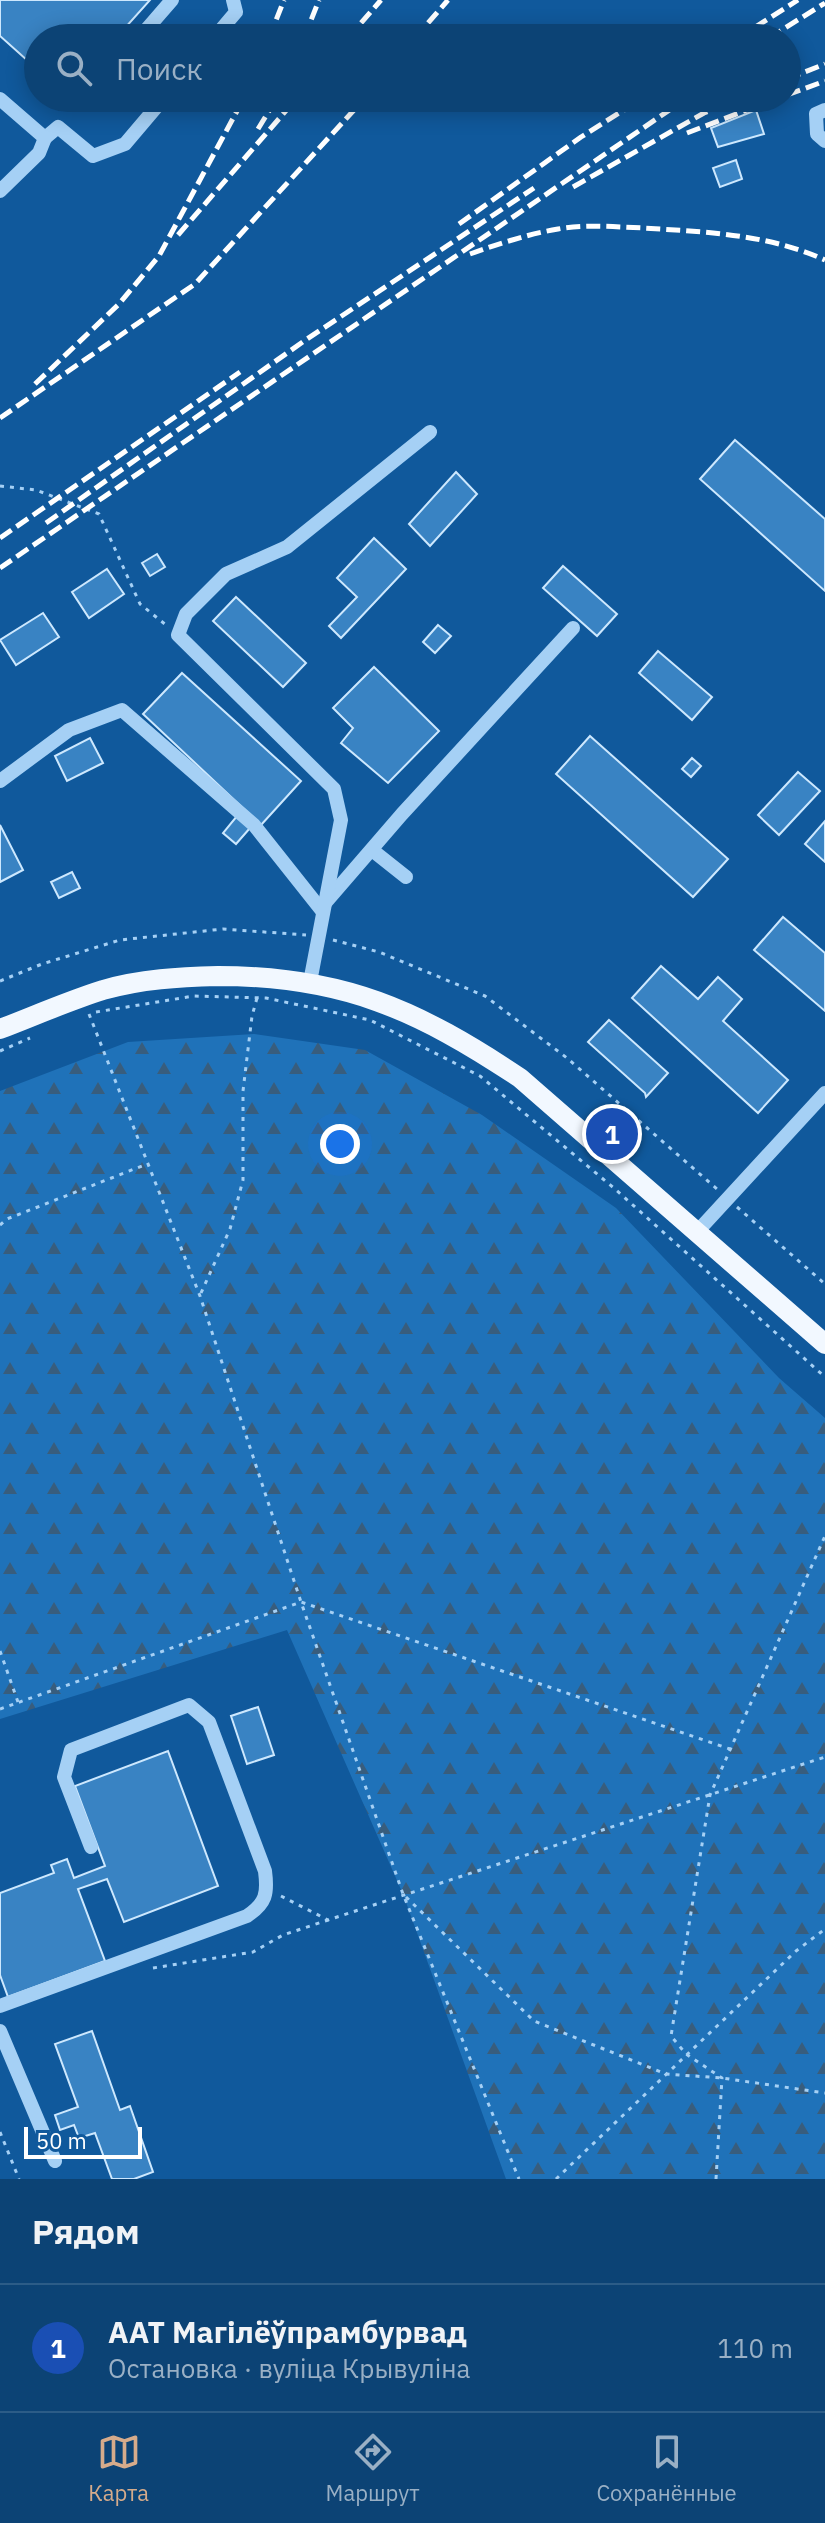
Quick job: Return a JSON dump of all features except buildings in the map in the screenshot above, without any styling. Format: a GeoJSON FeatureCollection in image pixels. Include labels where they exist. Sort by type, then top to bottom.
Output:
{"type":"FeatureCollection","features":[{"type":"Feature","properties":{"kind":"main road"},"geometry":{"type":"LineString","coordinates":[[0,1029],[105,990],[173,977],[258,976],[310,982],[347,990],[404,1010],[464,1040],[520,1078],[825,1344]]}},
{"type":"Feature","properties":{"kind":"lane"},"geometry":{"type":"LineString","coordinates":[[151,24],[172,0]]}},
{"type":"Feature","properties":{"kind":"lane"},"geometry":{"type":"LineString","coordinates":[[226,24],[236,12],[233,0]]}},
{"type":"Feature","properties":{"kind":"lane"},"geometry":{"type":"LineString","coordinates":[[0,99],[45,138]]}},
{"type":"Feature","properties":{"kind":"lane"},"geometry":{"type":"LineString","coordinates":[[825,110],[816,114],[817,134],[825,141]]}},
{"type":"Feature","properties":{"kind":"lane"},"geometry":{"type":"LineString","coordinates":[[0,191],[39,153],[45,138],[58,127],[93,156],[125,144],[152,112]]}},
{"type":"Feature","properties":{"kind":"lane"},"geometry":{"type":"LineString","coordinates":[[310,982],[341,820],[334,789],[178,635],[186,614],[226,574],[287,547],[430,432]]}},
{"type":"Feature","properties":{"kind":"lane"},"geometry":{"type":"LineString","coordinates":[[324,907],[573,628]]}},
{"type":"Feature","properties":{"kind":"lane"},"geometry":{"type":"LineString","coordinates":[[0,781],[69,730],[122,710],[254,825],[324,907]]}},
{"type":"Feature","properties":{"kind":"lane"},"geometry":{"type":"LineString","coordinates":[[372,850],[406,877]]}},
{"type":"Feature","properties":{"kind":"lane"},"geometry":{"type":"LineString","coordinates":[[696,1233],[825,1093]]}},
{"type":"Feature","properties":{"kind":"lane"},"geometry":{"type":"LineString","coordinates":[[0,2006],[247,1916],[260,1907],[267,1889],[265,1871],[209,1722],[189,1705],[71,1750],[64,1777],[91,1847]]}},
{"type":"Feature","properties":{"kind":"lane"},"geometry":{"type":"LineString","coordinates":[[0,2031],[55,2161]]}},
{"type":"Feature","properties":{"kind":"path"},"geometry":{"type":"LineString","coordinates":[[0,486],[36,490],[99,514],[140,604],[178,635]]}},
{"type":"Feature","properties":{"kind":"path"},"geometry":{"type":"LineString","coordinates":[[519,2179],[403,1894],[301,1602],[200,1296],[89,1014],[194,996],[257,998],[370,1020],[480,1076],[615,1189],[825,1377]]}},
{"type":"Feature","properties":{"kind":"path"},"geometry":{"type":"LineString","coordinates":[[200,1296],[230,1229],[243,1180],[243,1091],[257,998]]}},
{"type":"Feature","properties":{"kind":"path"},"geometry":{"type":"LineString","coordinates":[[0,1051],[38,1035]]}},
{"type":"Feature","properties":{"kind":"path"},"geometry":{"type":"LineString","coordinates":[[0,1225],[7,1219],[148,1164]]}},
{"type":"Feature","properties":{"kind":"path"},"geometry":{"type":"LineString","coordinates":[[722,2078],[686,2054],[671,2036],[710,1795],[825,1536]]}},
{"type":"Feature","properties":{"kind":"path"},"geometry":{"type":"LineString","coordinates":[[0,1709],[301,1602],[730,1749]]}},
{"type":"Feature","properties":{"kind":"path"},"geometry":{"type":"LineString","coordinates":[[0,1651],[18,1702]]}},
{"type":"Feature","properties":{"kind":"path"},"geometry":{"type":"LineString","coordinates":[[147,1968],[253,1952],[283,1935],[403,1894],[825,1757]]}},
{"type":"Feature","properties":{"kind":"path"},"geometry":{"type":"LineString","coordinates":[[267,1889],[328,1920]]}},
{"type":"Feature","properties":{"kind":"path"},"geometry":{"type":"LineString","coordinates":[[403,1894],[534,2021],[666,2074],[722,2078],[825,2093]]}},
{"type":"Feature","properties":{"kind":"path"},"geometry":{"type":"LineString","coordinates":[[556,2179],[796,1951],[825,1929]]}},
{"type":"Feature","properties":{"kind":"path"},"geometry":{"type":"LineString","coordinates":[[716,2179],[722,2078]]}},
{"type":"Feature","properties":{"kind":"path"},"geometry":{"type":"LineString","coordinates":[[0,2132],[19,2179]]}},
{"type":"Feature","properties":{"kind":"green space"},"geometry":{"type":"Polygon","coordinates":[[[254,1034],[365,1050],[482,1115],[616,1208],[779,1378],[825,1418],[825,2179],[506,2179],[403,1894],[287,1630],[0,1719],[0,1091],[128,1042],[254,1034]]]}},
{"type":"Feature","properties":{"kind":"railway"},"geometry":{"type":"LineString","coordinates":[[275,24],[284,0]]}},
{"type":"Feature","properties":{"kind":"railway"},"geometry":{"type":"LineString","coordinates":[[310,24],[319,0]]}},
{"type":"Feature","properties":{"kind":"railway"},"geometry":{"type":"LineString","coordinates":[[360,24],[381,0]]}},
{"type":"Feature","properties":{"kind":"railway"},"geometry":{"type":"LineString","coordinates":[[427,24],[448,0]]}},
{"type":"Feature","properties":{"kind":"railway"},"geometry":{"type":"LineString","coordinates":[[760,24],[798,0]]}},
{"type":"Feature","properties":{"kind":"railway"},"geometry":{"type":"LineString","coordinates":[[791,24],[825,3]]}},
{"type":"Feature","properties":{"kind":"railway"},"geometry":{"type":"LineString","coordinates":[[801,73],[825,64]]}},
{"type":"Feature","properties":{"kind":"railway"},"geometry":{"type":"LineString","coordinates":[[801,90],[825,81]]}},
{"type":"Feature","properties":{"kind":"railway"},"geometry":{"type":"LineString","coordinates":[[35,384],[119,304],[159,256],[236,112]]}},
{"type":"Feature","properties":{"kind":"railway"},"geometry":{"type":"LineString","coordinates":[[258,129],[268,112]]}},
{"type":"Feature","properties":{"kind":"railway"},"geometry":{"type":"LineString","coordinates":[[178,235],[285,112]]}},
{"type":"Feature","properties":{"kind":"railway"},"geometry":{"type":"LineString","coordinates":[[0,418],[195,284],[352,112]]}},
{"type":"Feature","properties":{"kind":"railway"},"geometry":{"type":"LineString","coordinates":[[459,224],[621,112]]}},
{"type":"Feature","properties":{"kind":"railway"},"geometry":{"type":"LineString","coordinates":[[0,568],[667,112]]}},
{"type":"Feature","properties":{"kind":"railway"},"geometry":{"type":"LineString","coordinates":[[573,187],[706,112]]}},
{"type":"Feature","properties":{"kind":"railway"},"geometry":{"type":"LineString","coordinates":[[687,133],[742,112]]}},
{"type":"Feature","properties":{"kind":"railway"},"geometry":{"type":"LineString","coordinates":[[46,523],[307,339],[534,188]]}},
{"type":"Feature","properties":{"kind":"railway"},"geometry":{"type":"LineString","coordinates":[[470,254],[547,231],[601,226],[736,236],[781,245],[825,260]]}},
{"type":"Feature","properties":{"kind":"railway"},"geometry":{"type":"LineString","coordinates":[[0,538],[240,372]]}},
{"type":"Feature","properties":{"kind":"place","name":"ААТ Магілёўпрамбурвад"},"geometry":{"type":"Point","coordinates":[612,1134]}}]}
